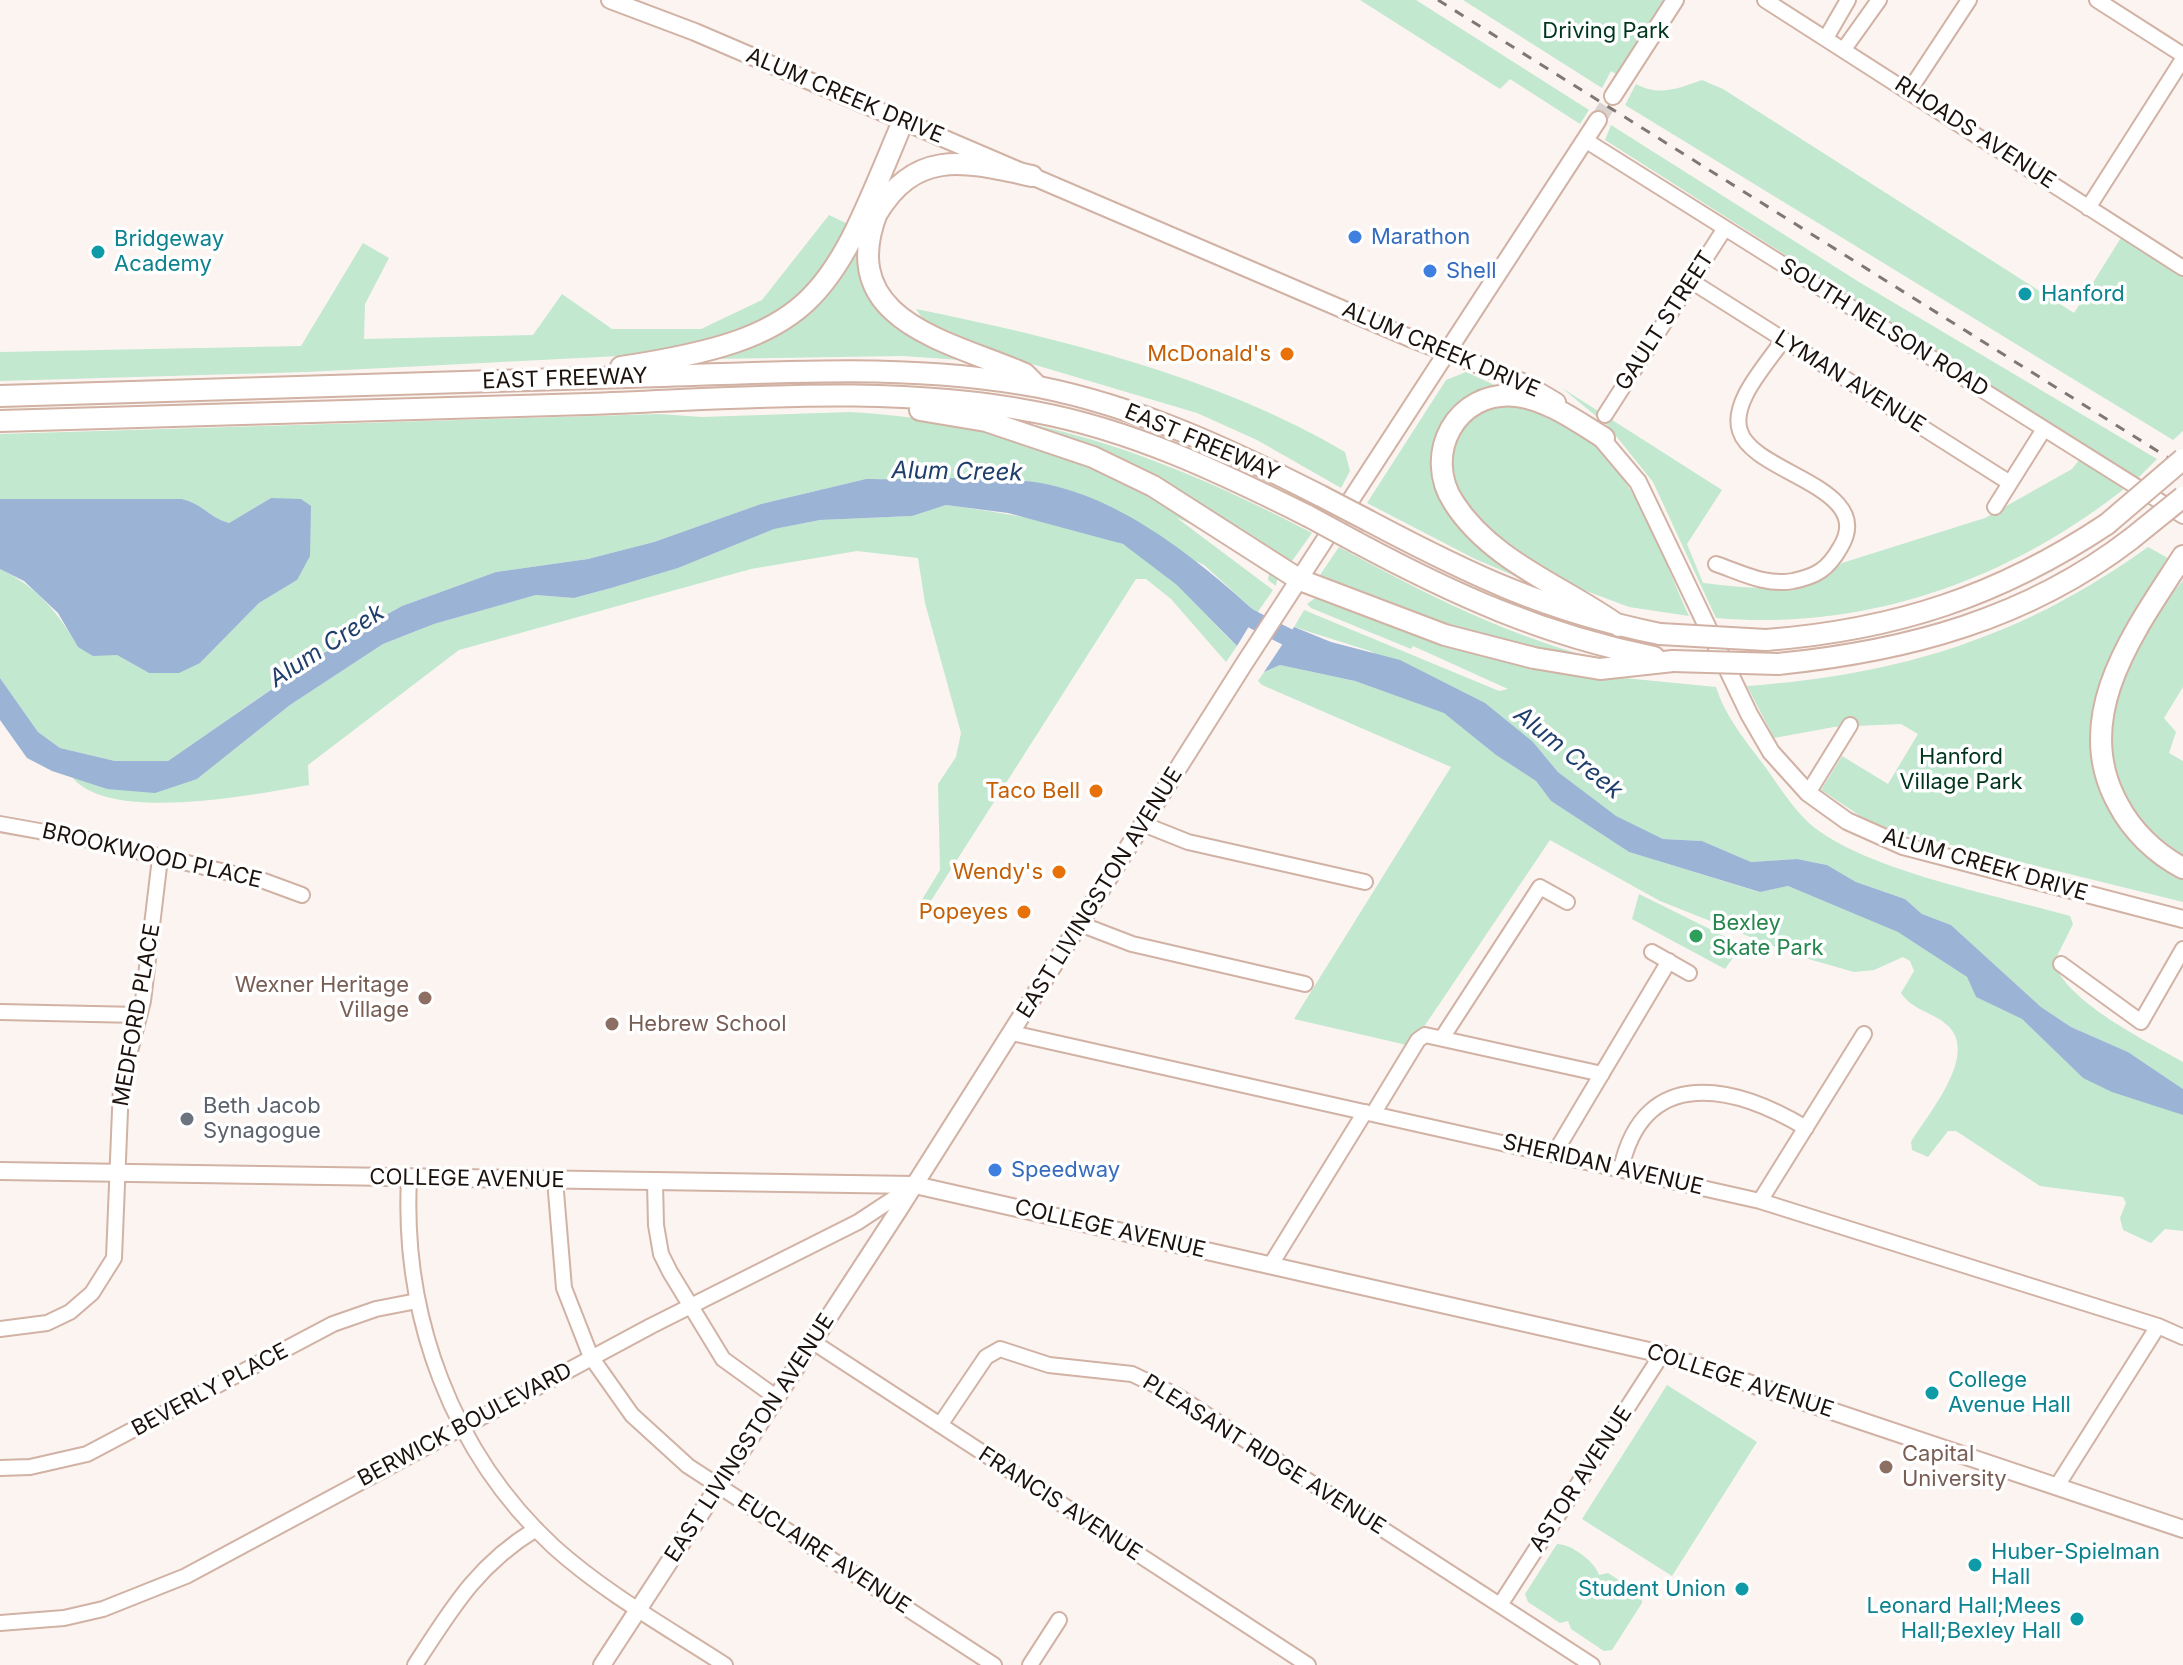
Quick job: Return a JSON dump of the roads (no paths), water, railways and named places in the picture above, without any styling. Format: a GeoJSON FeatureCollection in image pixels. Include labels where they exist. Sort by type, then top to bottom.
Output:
{"type":"FeatureCollection","features":[{"type":"Feature","properties":{"kind":"highway"},"geometry":{"type":"LineString","coordinates":[[903,121],[908,137],[876,215],[868,258],[875,284],[890,310],[926,335],[1025,374],[1038,387]]}},
{"type":"Feature","properties":{"kind":"highway"},"geometry":{"type":"LineString","coordinates":[[536,380],[701,354],[745,340],[799,311],[819,293],[845,255],[903,121]]}},
{"type":"Feature","properties":{"kind":"highway"},"geometry":{"type":"LineString","coordinates":[[876,215],[901,181],[937,165],[959,162],[1032,176]]}},
{"type":"Feature","properties":{"kind":"highway","name":"EAST FREEWAY"},"geometry":{"type":"LineString","coordinates":[[0,396],[897,371],[1038,387],[1111,406],[1182,430],[1516,594],[1619,626],[1660,634],[1766,640],[1846,631],[1919,615],[2020,576],[2107,524],[2183,459]]}},
{"type":"Feature","properties":{"kind":"highway"},"geometry":{"type":"LineString","coordinates":[[1604,438],[1536,402],[1513,396],[1492,397],[1472,406],[1451,425],[1442,447],[1441,468],[1451,499],[1477,529],[1542,580],[1587,602],[1619,626]]}},
{"type":"Feature","properties":{"kind":"highway"},"geometry":{"type":"LineString","coordinates":[[888,397],[904,407],[986,421],[1093,457],[1153,486],[1300,580],[1445,635],[1534,658],[1600,669],[1673,661]]}},
{"type":"Feature","properties":{"kind":"highway","name":"EAST FREEWAY"},"geometry":{"type":"LineString","coordinates":[[0,421],[653,400],[888,397],[1013,408],[1109,430],[1175,453],[1308,516],[1430,582],[1506,616],[1588,644],[1673,661],[1778,664],[1849,657],[1963,630],[2069,581],[2131,539],[2183,497]]}},
{"type":"Feature","properties":{"kind":"highway"},"geometry":{"type":"LineString","coordinates":[[2179,562],[2116,669],[2107,692],[2099,733],[2103,770],[2123,815],[2156,850],[2183,868]]}},
{"type":"Feature","properties":{"kind":"main road","name":"ALUM CREEK DRIVE"},"geometry":{"type":"LineString","coordinates":[[610,0],[695,32],[1525,383],[1568,409],[1604,438],[1650,504],[1749,714],[1771,752],[1808,793],[1847,821],[1903,846],[2183,919]]}},
{"type":"Feature","properties":{"kind":"main road"},"geometry":{"type":"LineString","coordinates":[[1613,96],[1675,0]]}},
{"type":"Feature","properties":{"kind":"main road","name":"EAST LIVINGSTON AVENUE"},"geometry":{"type":"LineString","coordinates":[[602,1665],[915,1185],[1244,664],[1598,120]]}},
{"type":"Feature","properties":{"kind":"main road","name":"COLLEGE AVENUE"},"geometry":{"type":"LineString","coordinates":[[0,1171],[915,1185],[1662,1354],[2183,1529]]}},
{"type":"Feature","properties":{"kind":"street","name":"RHOADS AVENUE"},"geometry":{"type":"LineString","coordinates":[[1765,0],[2183,268]]}},
{"type":"Feature","properties":{"kind":"street"},"geometry":{"type":"LineString","coordinates":[[1826,38],[1848,0]]}},
{"type":"Feature","properties":{"kind":"street"},"geometry":{"type":"LineString","coordinates":[[1844,49],[1879,0]]}},
{"type":"Feature","properties":{"kind":"street"},"geometry":{"type":"LineString","coordinates":[[1909,91],[1969,0]]}},
{"type":"Feature","properties":{"kind":"street"},"geometry":{"type":"LineString","coordinates":[[2088,208],[2183,57],[2097,0]]}},
{"type":"Feature","properties":{"kind":"street","name":"SOUTH NELSON ROAD"},"geometry":{"type":"LineString","coordinates":[[1585,140],[2183,516]]}},
{"type":"Feature","properties":{"kind":"street","name":"GAULT STREET"},"geometry":{"type":"LineString","coordinates":[[1605,415],[1725,228]]}},
{"type":"Feature","properties":{"kind":"street","name":"LYMAN AVENUE"},"geometry":{"type":"LineString","coordinates":[[1691,281],[2010,483]]}},
{"type":"Feature","properties":{"kind":"street"},"geometry":{"type":"LineString","coordinates":[[1716,564],[1775,583],[1819,574],[1839,550],[1848,527],[1843,510],[1830,497],[1752,448],[1738,429],[1738,415],[1743,402],[1783,340]]}},
{"type":"Feature","properties":{"kind":"street"},"geometry":{"type":"LineString","coordinates":[[1995,507],[2044,429]]}},
{"type":"Feature","properties":{"kind":"street"},"geometry":{"type":"LineString","coordinates":[[1808,793],[1850,725]]}},
{"type":"Feature","properties":{"kind":"street","name":"BROOKWOOD PLACE"},"geometry":{"type":"LineString","coordinates":[[0,824],[264,881],[302,895]]}},
{"type":"Feature","properties":{"kind":"street"},"geometry":{"type":"LineString","coordinates":[[1143,824],[1188,842],[1365,882]]}},
{"type":"Feature","properties":{"kind":"street","name":"MEDFORD PLACE"},"geometry":{"type":"LineString","coordinates":[[0,1329],[47,1323],[70,1312],[92,1293],[114,1258],[121,1086],[139,1015],[152,942],[160,858]]}},
{"type":"Feature","properties":{"kind":"street"},"geometry":{"type":"LineString","coordinates":[[1442,1038],[1540,887],[1567,902]]}},
{"type":"Feature","properties":{"kind":"street"},"geometry":{"type":"LineString","coordinates":[[1080,924],[1132,944],[1305,984]]}},
{"type":"Feature","properties":{"kind":"street"},"geometry":{"type":"LineString","coordinates":[[2061,964],[2141,1022],[2183,949]]}},
{"type":"Feature","properties":{"kind":"street"},"geometry":{"type":"LineString","coordinates":[[1652,952],[1689,973]]}},
{"type":"Feature","properties":{"kind":"street"},"geometry":{"type":"LineString","coordinates":[[1554,1154],[1669,961]]}},
{"type":"Feature","properties":{"kind":"street"},"geometry":{"type":"LineString","coordinates":[[0,1012],[139,1015]]}},
{"type":"Feature","properties":{"kind":"street","name":"SHERIDAN AVENUE"},"geometry":{"type":"LineString","coordinates":[[1012,1033],[1760,1201],[2158,1326],[2183,1337]]}},
{"type":"Feature","properties":{"kind":"street"},"geometry":{"type":"LineString","coordinates":[[1760,1201],[1864,1034]]}},
{"type":"Feature","properties":{"kind":"street"},"geometry":{"type":"LineString","coordinates":[[1270,1266],[1369,1113],[1418,1040],[1425,1035],[1602,1074]]}},
{"type":"Feature","properties":{"kind":"street"},"geometry":{"type":"LineString","coordinates":[[1621,1169],[1634,1134],[1646,1117],[1682,1095],[1723,1093],[1757,1102],[1806,1128]]}},
{"type":"Feature","properties":{"kind":"street"},"geometry":{"type":"LineString","coordinates":[[409,1179],[407,1220],[417,1301],[430,1352],[462,1426],[505,1492],[536,1529],[580,1569],[725,1665]]}},
{"type":"Feature","properties":{"kind":"street","name":"EUCLAIRE AVENUE"},"geometry":{"type":"LineString","coordinates":[[555,1180],[564,1288],[591,1357],[632,1415],[688,1466],[994,1665]]}},
{"type":"Feature","properties":{"kind":"street"},"geometry":{"type":"LineString","coordinates":[[655,1182],[661,1254],[689,1306],[723,1359],[777,1398]]}},
{"type":"Feature","properties":{"kind":"street","name":"BERWICK BOULEVARD"},"geometry":{"type":"LineString","coordinates":[[0,1623],[64,1618],[147,1593],[591,1357],[858,1222],[915,1185]]}},
{"type":"Feature","properties":{"kind":"street","name":"BEVERLY PLACE"},"geometry":{"type":"LineString","coordinates":[[0,1468],[57,1463],[87,1454],[333,1324],[376,1309],[417,1301]]}},
{"type":"Feature","properties":{"kind":"street"},"geometry":{"type":"LineString","coordinates":[[2057,1486],[2158,1326]]}},
{"type":"Feature","properties":{"kind":"street","name":"FRANCIS AVENUE"},"geometry":{"type":"LineString","coordinates":[[813,1342],[1308,1665]]}},
{"type":"Feature","properties":{"kind":"street","name":"PLEASANT RIDGE AVENUE"},"geometry":{"type":"LineString","coordinates":[[940,1425],[986,1357],[1000,1349],[1049,1365],[1132,1374],[1176,1395],[1592,1665]]}},
{"type":"Feature","properties":{"kind":"street","name":"ASTOR AVENUE"},"geometry":{"type":"LineString","coordinates":[[1500,1605],[1662,1354]]}},
{"type":"Feature","properties":{"kind":"street"},"geometry":{"type":"LineString","coordinates":[[415,1665],[477,1574],[507,1547],[536,1529]]}},
{"type":"Feature","properties":{"kind":"street"},"geometry":{"type":"LineString","coordinates":[[1030,1665],[1059,1620]]}},
{"type":"Feature","properties":{"kind":"water"},"geometry":{"type":"Polygon","coordinates":[[[866,479],[1006,479],[1058,487],[1121,512],[1151,529],[1207,570],[1257,613],[1237,646],[1177,585],[1123,544],[1008,513],[946,505],[912,516],[820,520],[774,529],[678,568],[611,588],[574,598],[536,595],[434,624],[383,644],[290,705],[197,779],[155,793],[107,789],[52,771],[27,758],[0,720],[0,678],[38,732],[60,748],[115,761],[168,761],[353,633],[402,606],[496,572],[588,559],[654,542],[761,504],[866,479]]]}},
{"type":"Feature","properties":{"kind":"water"},"geometry":{"type":"Polygon","coordinates":[[[271,498],[301,499],[311,506],[310,556],[297,580],[259,603],[200,663],[179,673],[149,673],[117,655],[93,656],[78,647],[58,613],[24,581],[0,569],[0,499],[182,499],[229,523],[271,498]]]}},
{"type":"Feature","properties":{"kind":"water"},"geometry":{"type":"Polygon","coordinates":[[[1294,627],[1331,642],[1400,660],[1485,703],[1533,742],[1558,772],[1616,816],[1663,839],[1702,841],[1751,862],[1797,859],[1827,865],[1856,882],[1905,899],[1922,914],[1951,925],[2041,1007],[2071,1027],[2128,1052],[2183,1089],[2183,1115],[2112,1092],[2083,1078],[2022,1019],[1976,997],[1967,977],[1898,932],[1788,886],[1760,892],[1629,852],[1551,801],[1536,781],[1496,755],[1444,713],[1355,681],[1280,665],[1264,672],[1294,627]]]}},
{"type":"Feature","properties":{"kind":"waterway","name":"Alum Creek"},"geometry":{"type":"LineString","coordinates":[[1234,610],[1307,647]]}},
{"type":"Feature","properties":{"kind":"tunnel"},"geometry":{"type":"LineString","coordinates":[[1598,120],[1613,96]]}},
{"type":"Feature","properties":{"kind":"railway"},"geometry":{"type":"LineString","coordinates":[[1438,0],[2183,467]]}},
{"type":"Feature","properties":{"kind":"place","name":"Marathon"},"geometry":{"type":"Point","coordinates":[1355,237]}},
{"type":"Feature","properties":{"kind":"place","name":"Bridgeway Academy"},"geometry":{"type":"Point","coordinates":[98,252]}},
{"type":"Feature","properties":{"kind":"place","name":"Shell"},"geometry":{"type":"Point","coordinates":[1430,271]}},
{"type":"Feature","properties":{"kind":"place","name":"Hanford"},"geometry":{"type":"Point","coordinates":[2025,294]}},
{"type":"Feature","properties":{"kind":"place","name":"McDonald's"},"geometry":{"type":"Point","coordinates":[1287,354]}},
{"type":"Feature","properties":{"kind":"place","name":"Taco Bell"},"geometry":{"type":"Point","coordinates":[1096,791]}},
{"type":"Feature","properties":{"kind":"place","name":"Wendy's"},"geometry":{"type":"Point","coordinates":[1059,872]}},
{"type":"Feature","properties":{"kind":"place","name":"Popeyes"},"geometry":{"type":"Point","coordinates":[1024,912]}},
{"type":"Feature","properties":{"kind":"place","name":"Bexley Skate Park"},"geometry":{"type":"Point","coordinates":[1696,936]}},
{"type":"Feature","properties":{"kind":"place","name":"Wexner Heritage Village"},"geometry":{"type":"Point","coordinates":[425,998]}},
{"type":"Feature","properties":{"kind":"place","name":"Hebrew School"},"geometry":{"type":"Point","coordinates":[612,1024]}},
{"type":"Feature","properties":{"kind":"place","name":"Beth Jacob Synagogue"},"geometry":{"type":"Point","coordinates":[187,1119]}},
{"type":"Feature","properties":{"kind":"place","name":"Speedway"},"geometry":{"type":"Point","coordinates":[995,1170]}},
{"type":"Feature","properties":{"kind":"place","name":"College Avenue Hall"},"geometry":{"type":"Point","coordinates":[1932,1393]}},
{"type":"Feature","properties":{"kind":"place","name":"Capital University"},"geometry":{"type":"Point","coordinates":[1886,1467]}},
{"type":"Feature","properties":{"kind":"place","name":"Huber-Spielman Hall"},"geometry":{"type":"Point","coordinates":[1975,1565]}},
{"type":"Feature","properties":{"kind":"place","name":"Student Union"},"geometry":{"type":"Point","coordinates":[1742,1589]}},
{"type":"Feature","properties":{"kind":"place","name":"Leonard Hall;Mees Hall;Bexley Hall"},"geometry":{"type":"Point","coordinates":[2077,1619]}},
{"type":"Feature","properties":{"kind":"park label","name":"Driving Park"},"geometry":{"type":"Point","coordinates":[1606,31]}},
{"type":"Feature","properties":{"kind":"park label","name":"Hanford Village Park"},"geometry":{"type":"Point","coordinates":[1961,770]}}]}
